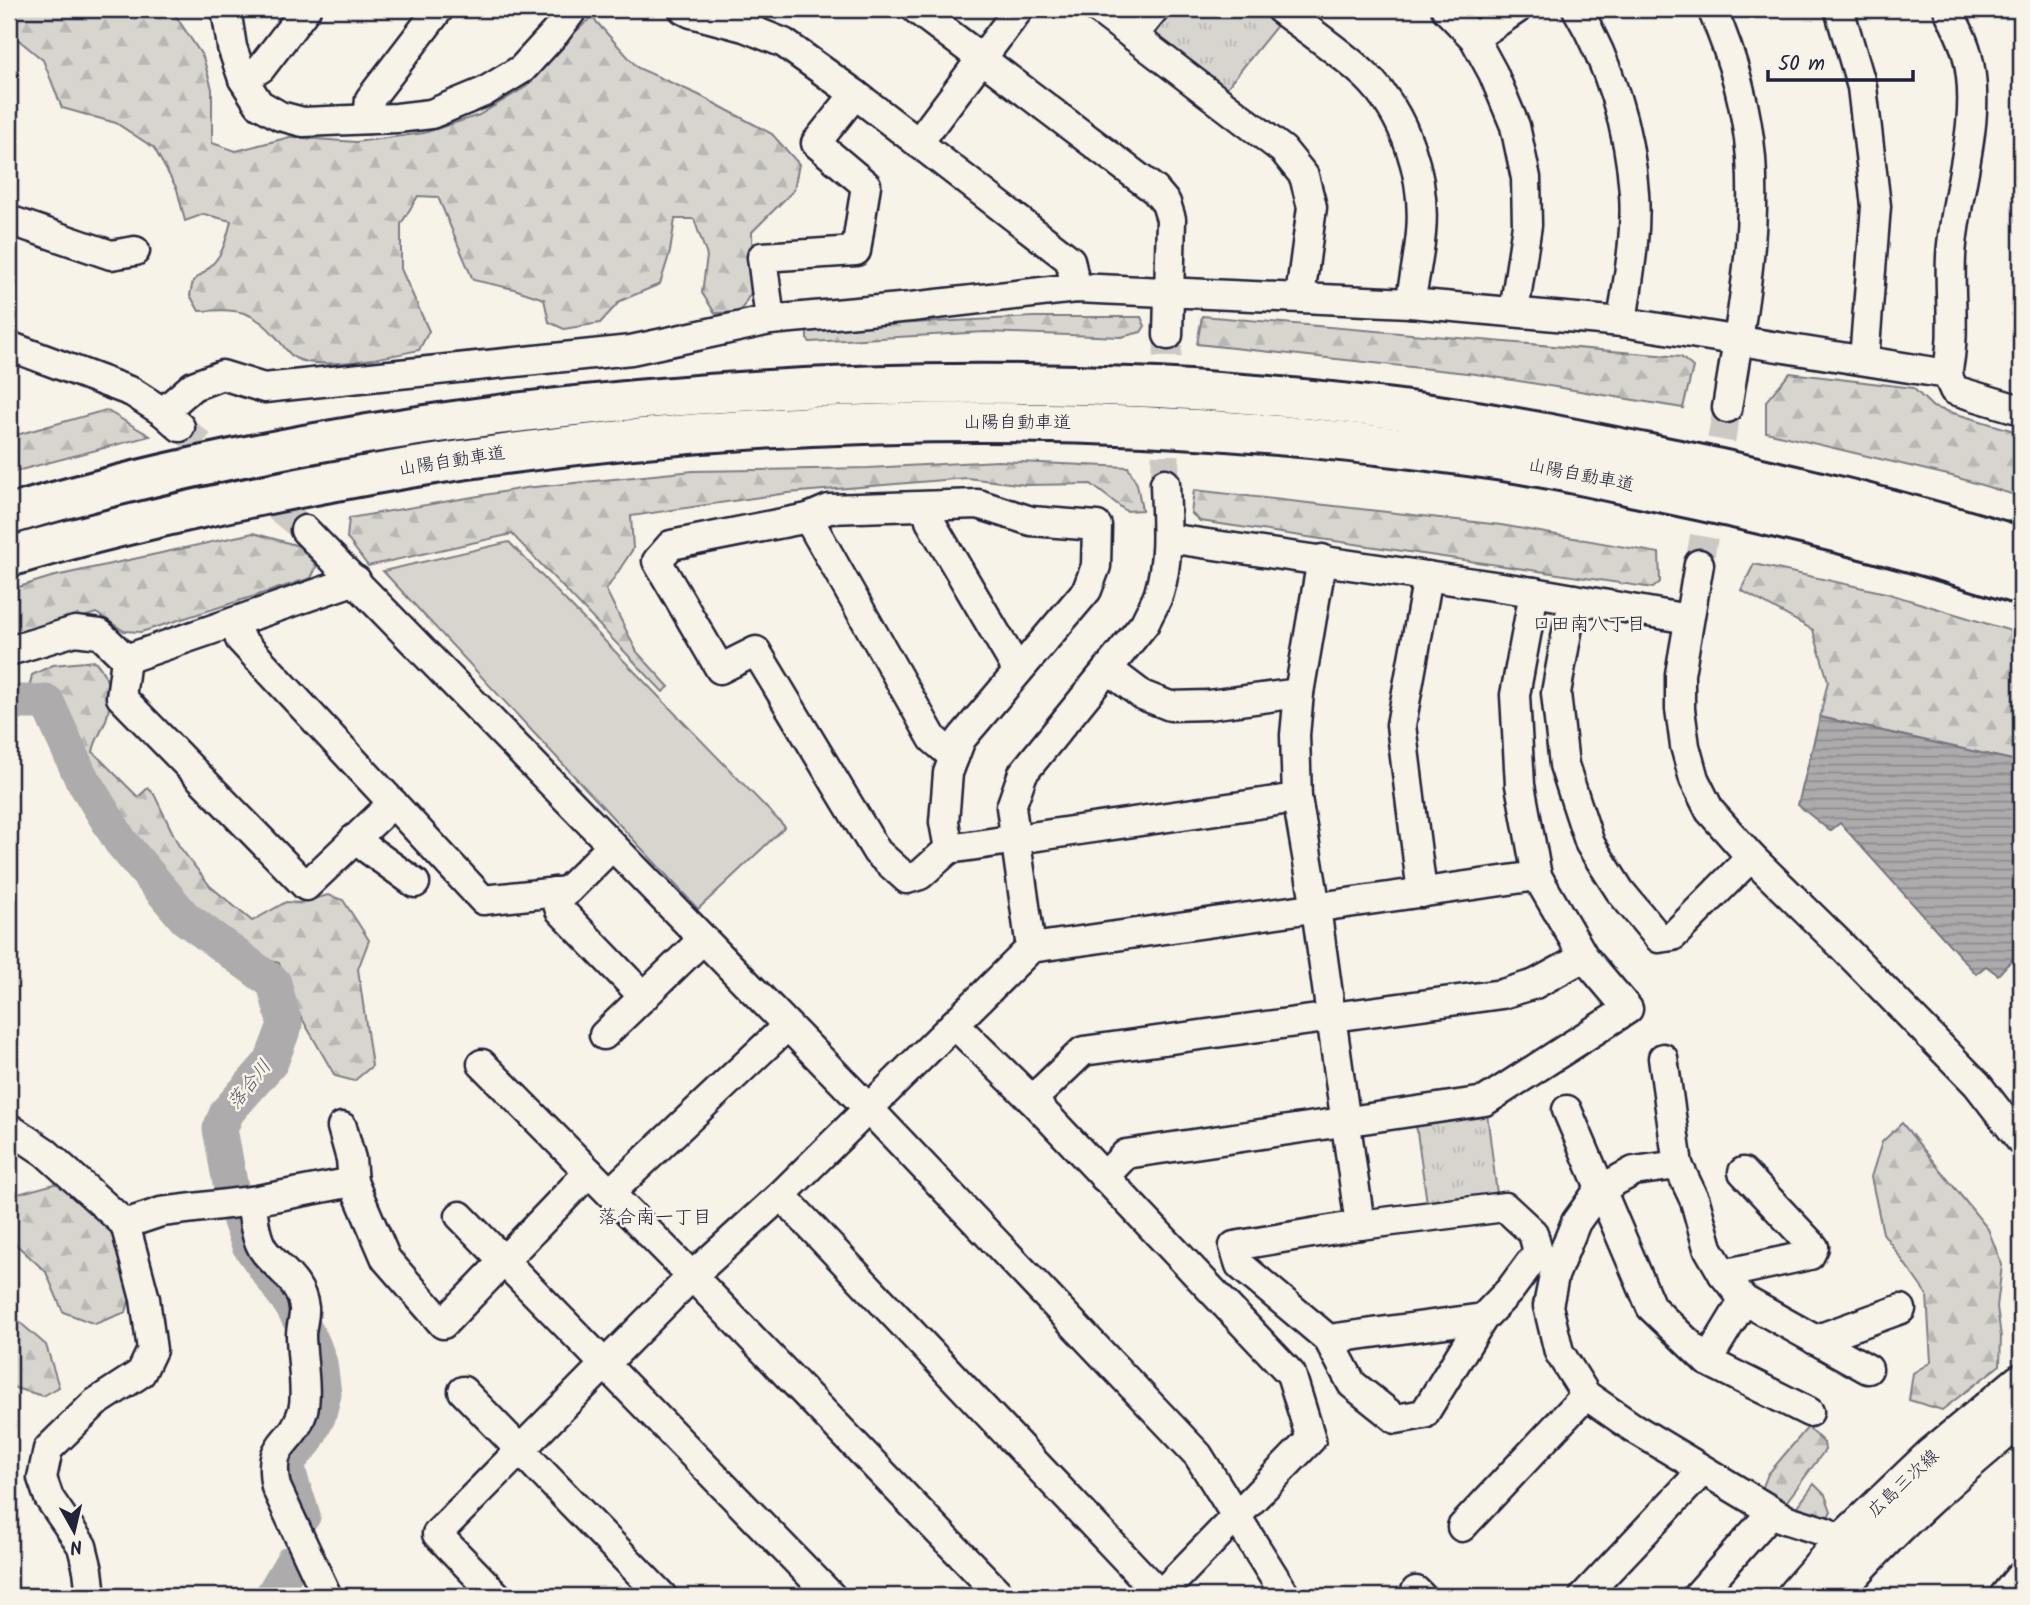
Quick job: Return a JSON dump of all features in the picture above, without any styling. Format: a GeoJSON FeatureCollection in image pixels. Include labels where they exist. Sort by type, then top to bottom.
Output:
{"type":"FeatureCollection","features":[{"type":"Feature","properties":{"kind":"highway","name":"山陽自動車道"},"geometry":{"type":"LineString","coordinates":[[9,516],[178,470],[305,445],[446,422],[688,394],[828,387],[974,384],[1091,386],[1246,395],[1429,414],[1537,431],[1793,484],[2021,547]]}},
{"type":"Feature","properties":{"kind":"highway","name":"山陽自動車道"},"geometry":{"type":"LineString","coordinates":[[9,557],[185,510],[273,492],[562,445],[832,425],[1089,424],[1206,429],[1319,439],[1426,450],[1534,466],[1784,518],[2021,585]]}},
{"type":"Feature","properties":{"kind":"main road","name":"広島三次線"},"geometry":{"type":"LineString","coordinates":[[1832,1596],[1853,1550],[1933,1456],[2021,1383]]}},
{"type":"Feature","properties":{"kind":"main road","name":"広島三次線"},"geometry":{"type":"LineString","coordinates":[[1797,1596],[2021,1416]]}},
{"type":"Feature","properties":{"kind":"street"},"geometry":{"type":"LineString","coordinates":[[226,9],[232,47],[243,79],[259,104],[280,116],[303,122],[431,114],[484,92],[522,68],[573,9]]}},
{"type":"Feature","properties":{"kind":"street"},"geometry":{"type":"LineString","coordinates":[[243,79],[261,68],[306,9]]}},
{"type":"Feature","properties":{"kind":"street"},"geometry":{"type":"LineString","coordinates":[[368,119],[370,99],[439,9]]}},
{"type":"Feature","properties":{"kind":"street"},"geometry":{"type":"LineString","coordinates":[[683,9],[744,27],[784,43],[855,94],[1070,260],[1076,288]]}},
{"type":"Feature","properties":{"kind":"street"},"geometry":{"type":"LineString","coordinates":[[916,9],[1155,190],[1166,203],[1171,219],[1168,335]]}},
{"type":"Feature","properties":{"kind":"street"},"geometry":{"type":"LineString","coordinates":[[918,143],[1019,9]]}},
{"type":"Feature","properties":{"kind":"street"},"geometry":{"type":"LineString","coordinates":[[1098,9],[1283,150],[1304,176],[1312,207],[1300,297]]}},
{"type":"Feature","properties":{"kind":"street"},"geometry":{"type":"LineString","coordinates":[[1133,36],[1155,9]]}},
{"type":"Feature","properties":{"kind":"street"},"geometry":{"type":"LineString","coordinates":[[1280,9],[1366,77],[1392,110],[1412,152],[1420,189],[1421,232],[1410,303]]}},
{"type":"Feature","properties":{"kind":"street"},"geometry":{"type":"LineString","coordinates":[[1446,9],[1475,38],[1515,126],[1525,178],[1527,225],[1514,312]]}},
{"type":"Feature","properties":{"kind":"street"},"geometry":{"type":"LineString","coordinates":[[1475,38],[1517,9]]}},
{"type":"Feature","properties":{"kind":"street"},"geometry":{"type":"LineString","coordinates":[[1577,9],[1609,76],[1625,135],[1634,193],[1633,243],[1622,321]]}},
{"type":"Feature","properties":{"kind":"street"},"geometry":{"type":"LineString","coordinates":[[1712,9],[1738,86],[1751,158],[1751,235],[1727,408]]}},
{"type":"Feature","properties":{"kind":"street"},"geometry":{"type":"LineString","coordinates":[[1839,9],[1862,87],[1876,205],[1864,360]]}},
{"type":"Feature","properties":{"kind":"street"},"geometry":{"type":"LineString","coordinates":[[1948,9],[1966,53],[1973,99],[1951,255],[1952,351],[1947,374],[1954,390],[2021,410]]}},
{"type":"Feature","properties":{"kind":"street"},"geometry":{"type":"LineString","coordinates":[[771,320],[762,257],[856,251],[866,185],[816,143],[855,94]]}},
{"type":"Feature","properties":{"kind":"street"},"geometry":{"type":"LineString","coordinates":[[9,219],[111,255],[135,251]]}},
{"type":"Feature","properties":{"kind":"street"},"geometry":{"type":"LineString","coordinates":[[9,346],[132,392],[172,419],[193,386],[222,375],[264,388],[631,350],[771,320],[1076,288],[1410,303],[1622,321],[1947,374]]}},
{"type":"Feature","properties":{"kind":"street"},"geometry":{"type":"LineString","coordinates":[[1031,948],[1011,807],[1023,773],[1145,623],[1158,595],[1164,570],[1167,538],[1165,483]]}},
{"type":"Feature","properties":{"kind":"street"},"geometry":{"type":"LineString","coordinates":[[949,849],[944,822],[948,773],[961,738],[1087,590],[1096,566],[1097,526],[1031,521],[978,504],[829,509],[808,518],[671,545],[657,561],[720,669],[756,651],[877,852],[907,879],[920,875],[949,849],[1297,798]]}},
{"type":"Feature","properties":{"kind":"street"},"geometry":{"type":"LineString","coordinates":[[928,506],[930,521],[1018,671]]}},
{"type":"Feature","properties":{"kind":"street"},"geometry":{"type":"LineString","coordinates":[[808,518],[933,738],[954,757]]}},
{"type":"Feature","properties":{"kind":"street"},"geometry":{"type":"LineString","coordinates":[[305,530],[868,1108],[1198,1455],[1286,1596]]}},
{"type":"Feature","properties":{"kind":"street"},"geometry":{"type":"LineString","coordinates":[[1167,538],[1322,559],[1688,619]]}},
{"type":"Feature","properties":{"kind":"street"},"geometry":{"type":"LineString","coordinates":[[1322,559],[1294,735],[1297,798],[1316,908],[1360,1225]]}},
{"type":"Feature","properties":{"kind":"street"},"geometry":{"type":"LineString","coordinates":[[1699,564],[1680,674],[1680,709],[1685,746],[1694,779],[1710,811],[1751,857],[1977,1084],[2021,1141]]}},
{"type":"Feature","properties":{"kind":"street"},"geometry":{"type":"LineString","coordinates":[[1422,893],[1401,725],[1428,576]]}},
{"type":"Feature","properties":{"kind":"street"},"geometry":{"type":"LineString","coordinates":[[126,659],[356,580]]}},
{"type":"Feature","properties":{"kind":"street"},"geometry":{"type":"LineString","coordinates":[[1104,1177],[1126,1154],[1485,1101],[1628,1009],[1584,957],[1537,876],[1520,785],[1515,695],[1534,592]]}},
{"type":"Feature","properties":{"kind":"street"},"geometry":{"type":"LineString","coordinates":[[1573,599],[1556,693],[1564,765],[1590,844],[1620,891],[1659,938],[1673,936],[1751,857]]}},
{"type":"Feature","properties":{"kind":"street"},"geometry":{"type":"LineString","coordinates":[[234,622],[240,639],[483,900],[567,891],[612,846]]}},
{"type":"Feature","properties":{"kind":"street"},"geometry":{"type":"LineString","coordinates":[[9,651],[75,631],[100,634],[126,659]]}},
{"type":"Feature","properties":{"kind":"street"},"geometry":{"type":"LineString","coordinates":[[126,659],[121,697],[306,886],[393,803]]}},
{"type":"Feature","properties":{"kind":"street"},"geometry":{"type":"LineString","coordinates":[[1109,670],[1142,695],[1170,706],[1208,705],[1299,693]]}},
{"type":"Feature","properties":{"kind":"street"},"geometry":{"type":"LineString","coordinates":[[354,839],[415,883]]}},
{"type":"Feature","properties":{"kind":"street"},"geometry":{"type":"LineString","coordinates":[[497,1596],[437,1534],[692,1276],[781,1195],[1031,948],[1537,876]]}},
{"type":"Feature","properties":{"kind":"street"},"geometry":{"type":"LineString","coordinates":[[554,892],[560,910],[644,996]]}},
{"type":"Feature","properties":{"kind":"street"},"geometry":{"type":"LineString","coordinates":[[604,1035],[702,940]]}},
{"type":"Feature","properties":{"kind":"street"},"geometry":{"type":"LineString","coordinates":[[1032,1100],[1083,1051],[1502,994],[1535,984],[1584,957]]}},
{"type":"Feature","properties":{"kind":"street"},"geometry":{"type":"LineString","coordinates":[[781,1195],[1159,1596],[1311,1439],[1291,1374],[1032,1100],[954,1024]]}},
{"type":"Feature","properties":{"kind":"street"},"geometry":{"type":"LineString","coordinates":[[610,1194],[787,1026]]}},
{"type":"Feature","properties":{"kind":"street"},"geometry":{"type":"LineString","coordinates":[[1662,1058],[1678,1165],[1695,1201],[1709,1248],[1723,1274],[1744,1300],[1868,1369]]}},
{"type":"Feature","properties":{"kind":"street"},"geometry":{"type":"LineString","coordinates":[[482,1064],[692,1276],[1000,1596]]}},
{"type":"Feature","properties":{"kind":"street"},"geometry":{"type":"LineString","coordinates":[[1567,1110],[1651,1307],[1707,1362],[1809,1412]]}},
{"type":"Feature","properties":{"kind":"street"},"geometry":{"type":"LineString","coordinates":[[342,1127],[351,1158],[353,1182],[386,1259],[443,1324],[589,1172]]}},
{"type":"Feature","properties":{"kind":"street"},"geometry":{"type":"LineString","coordinates":[[9,1128],[45,1152],[125,1224],[145,1299],[152,1350],[141,1373],[95,1403],[48,1449],[42,1478],[49,1498],[82,1546],[91,1596]]}},
{"type":"Feature","properties":{"kind":"street"},"geometry":{"type":"LineString","coordinates":[[1678,1165],[1634,1171],[1599,1190],[1576,1222],[1554,1276],[1548,1306],[1559,1352],[1586,1395],[1632,1427],[1772,1512],[1826,1532],[1853,1550]]}},
{"type":"Feature","properties":{"kind":"street"},"geometry":{"type":"LineString","coordinates":[[1723,1274],[1810,1255],[1814,1247],[1743,1172]]}},
{"type":"Feature","properties":{"kind":"street"},"geometry":{"type":"LineString","coordinates":[[125,1224],[160,1212],[252,1201],[353,1182]]}},
{"type":"Feature","properties":{"kind":"street"},"geometry":{"type":"LineString","coordinates":[[252,1201],[254,1221],[264,1250],[300,1290],[304,1310],[301,1332],[304,1408],[296,1427],[276,1450],[272,1468],[276,1487],[327,1596]]}},
{"type":"Feature","properties":{"kind":"street"},"geometry":{"type":"LineString","coordinates":[[1505,1208],[1533,1233],[1538,1252],[1510,1290],[1483,1318],[1424,1414],[1396,1419],[1352,1384],[1328,1339],[1240,1265],[1234,1246],[1360,1225],[1505,1208]]}},
{"type":"Feature","properties":{"kind":"street"},"geometry":{"type":"LineString","coordinates":[[460,1216],[831,1596]]}},
{"type":"Feature","properties":{"kind":"street"},"geometry":{"type":"LineString","coordinates":[[1510,1290],[1548,1306]]}},
{"type":"Feature","properties":{"kind":"street"},"geometry":{"type":"LineString","coordinates":[[1707,1362],[1744,1300]]}},
{"type":"Feature","properties":{"kind":"street"},"geometry":{"type":"LineString","coordinates":[[1815,1340],[1901,1309]]}},
{"type":"Feature","properties":{"kind":"street"},"geometry":{"type":"LineString","coordinates":[[1328,1339],[1483,1318]]}},
{"type":"Feature","properties":{"kind":"street"},"geometry":{"type":"LineString","coordinates":[[463,1391],[662,1596]]}},
{"type":"Feature","properties":{"kind":"street"},"geometry":{"type":"LineString","coordinates":[[1462,1527],[1586,1395]]}},
{"type":"Feature","properties":{"kind":"street"},"geometry":{"type":"LineString","coordinates":[[1584,1596],[1703,1470]]}},
{"type":"Feature","properties":{"kind":"street"},"geometry":{"type":"LineString","coordinates":[[1697,1596],[1772,1512]]}},
{"type":"Feature","properties":{"kind":"green space"},"geometry":{"type":"Polygon","coordinates":[[[9,9],[171,9],[203,57],[212,89],[212,143],[236,151],[290,137],[356,142],[424,133],[479,115],[524,88],[563,43],[592,17],[638,68],[699,95],[772,134],[799,164],[794,190],[752,232],[753,289],[740,312],[715,313],[702,293],[707,256],[694,219],[675,219],[670,252],[660,284],[620,301],[600,323],[564,329],[549,322],[544,299],[473,280],[438,197],[418,196],[401,224],[401,269],[429,331],[419,350],[356,362],[307,362],[292,356],[268,328],[251,316],[223,310],[199,311],[190,295],[193,281],[219,256],[231,221],[204,214],[185,221],[177,189],[154,148],[116,123],[62,108],[43,60],[9,32],[9,9]]]}},
{"type":"Feature","properties":{"kind":"green space"},"geometry":{"type":"Polygon","coordinates":[[[1169,9],[1260,9],[1279,23],[1225,90],[1158,42],[1156,26],[1169,9]]]}},
{"type":"Feature","properties":{"kind":"green space"},"geometry":{"type":"Polygon","coordinates":[[[1202,316],[1681,357],[1693,367],[1683,408],[1476,374],[1197,344],[1202,316]]]}},
{"type":"Feature","properties":{"kind":"green space"},"geometry":{"type":"Polygon","coordinates":[[[1034,317],[1141,317],[1145,326],[1141,332],[1121,337],[985,332],[810,342],[807,339],[807,332],[829,327],[1034,317]]]}},
{"type":"Feature","properties":{"kind":"green space"},"geometry":{"type":"Polygon","coordinates":[[[1790,373],[1913,388],[1933,407],[2021,433],[2021,497],[1952,476],[1766,432],[1766,401],[1790,373]]]}},
{"type":"Feature","properties":{"kind":"green space"},"geometry":{"type":"Polygon","coordinates":[[[106,410],[150,436],[9,473],[9,437],[106,410]]]}},
{"type":"Feature","properties":{"kind":"green space"},"geometry":{"type":"Polygon","coordinates":[[[998,461],[1128,467],[1137,484],[1142,510],[1126,511],[1091,484],[1026,485],[967,478],[788,493],[631,516],[633,549],[606,590],[637,652],[669,687],[663,692],[512,534],[368,566],[347,538],[349,518],[525,488],[693,471],[869,468],[998,461]]]}},
{"type":"Feature","properties":{"kind":"green space"},"geometry":{"type":"Polygon","coordinates":[[[1194,490],[1501,525],[1659,553],[1660,582],[1653,588],[1200,521],[1191,513],[1194,490]]]}},
{"type":"Feature","properties":{"kind":"green space"},"geometry":{"type":"Polygon","coordinates":[[[253,533],[299,546],[317,566],[311,578],[141,632],[124,631],[96,613],[9,640],[9,590],[51,577],[253,533]]]}},
{"type":"Feature","properties":{"kind":"green space"},"geometry":{"type":"Polygon","coordinates":[[[509,542],[785,827],[698,909],[383,571],[509,542]]]}},
{"type":"Feature","properties":{"kind":"green space"},"geometry":{"type":"Polygon","coordinates":[[[1754,564],[1886,593],[2021,634],[2021,762],[1820,717],[1828,681],[1813,630],[1741,590],[1754,564]]]}},
{"type":"Feature","properties":{"kind":"green space"},"geometry":{"type":"Polygon","coordinates":[[[95,661],[107,682],[110,696],[106,720],[93,752],[138,797],[148,788],[154,794],[179,846],[210,886],[252,921],[286,902],[299,903],[328,895],[343,900],[369,940],[358,969],[372,1066],[354,1081],[335,1076],[289,996],[279,963],[255,956],[226,954],[189,918],[166,884],[133,846],[85,771],[54,700],[28,693],[32,675],[53,665],[95,661]]]}},
{"type":"Feature","properties":{"kind":"green space"},"geometry":{"type":"Polygon","coordinates":[[[1487,1113],[1497,1194],[1427,1203],[1416,1125],[1487,1113]]]}},
{"type":"Feature","properties":{"kind":"green space"},"geometry":{"type":"Polygon","coordinates":[[[1902,1123],[1988,1229],[2002,1265],[1997,1307],[2001,1337],[2000,1365],[1942,1410],[1909,1400],[1913,1373],[1931,1362],[1927,1295],[1883,1233],[1871,1177],[1882,1142],[1902,1123]]]}},
{"type":"Feature","properties":{"kind":"green space"},"geometry":{"type":"Polygon","coordinates":[[[58,1183],[98,1209],[119,1239],[132,1290],[126,1312],[95,1324],[63,1312],[46,1272],[9,1238],[9,1191],[18,1194],[58,1183]]]}},
{"type":"Feature","properties":{"kind":"green space"},"geometry":{"type":"Polygon","coordinates":[[[9,1303],[17,1320],[46,1345],[59,1387],[43,1396],[15,1388],[9,1381],[9,1303]]]}},
{"type":"Feature","properties":{"kind":"green space"},"geometry":{"type":"Polygon","coordinates":[[[1808,1427],[1824,1443],[1825,1450],[1787,1501],[1779,1505],[1759,1497],[1768,1474],[1808,1427]]]}},
{"type":"Feature","properties":{"kind":"green space"},"geometry":{"type":"Polygon","coordinates":[[[1814,1484],[1825,1495],[1831,1511],[1827,1519],[1796,1509],[1814,1484]]]}},
{"type":"Feature","properties":{"kind":"shaded area"},"geometry":{"type":"Polygon","coordinates":[[[1820,717],[2021,762],[2021,950],[1998,975],[1986,966],[1976,974],[1840,823],[1830,831],[1798,805],[1820,717]]]}},
{"type":"Feature","properties":{"kind":"waterway","name":"落合川"},"geometry":{"type":"LineString","coordinates":[[9,702],[47,702],[80,775],[121,842],[185,918],[274,983],[285,1025],[271,1062],[227,1112],[220,1129],[230,1183],[249,1245],[292,1306],[320,1363],[324,1394],[318,1417],[306,1441],[288,1461],[291,1482],[303,1516]]}},
{"type":"Feature","properties":{"kind":"waterway","name":"落合川"},"geometry":{"type":"LineString","coordinates":[[272,1596],[292,1562]]}},
{"type":"Feature","properties":{"kind":"tunnel"},"geometry":{"type":"LineString","coordinates":[[1165,483],[1168,335]]}},
{"type":"Feature","properties":{"kind":"tunnel"},"geometry":{"type":"LineString","coordinates":[[1699,564],[1727,408]]}},
{"type":"Feature","properties":{"kind":"tunnel"},"geometry":{"type":"LineString","coordinates":[[180,427],[305,530]]}},
{"type":"Feature","properties":{"kind":"district","name":"口田南八丁目"},"geometry":{"type":"Point","coordinates":[1589,625]}},
{"type":"Feature","properties":{"kind":"district","name":"落合南一丁目"},"geometry":{"type":"Point","coordinates":[655,1218]}}]}
